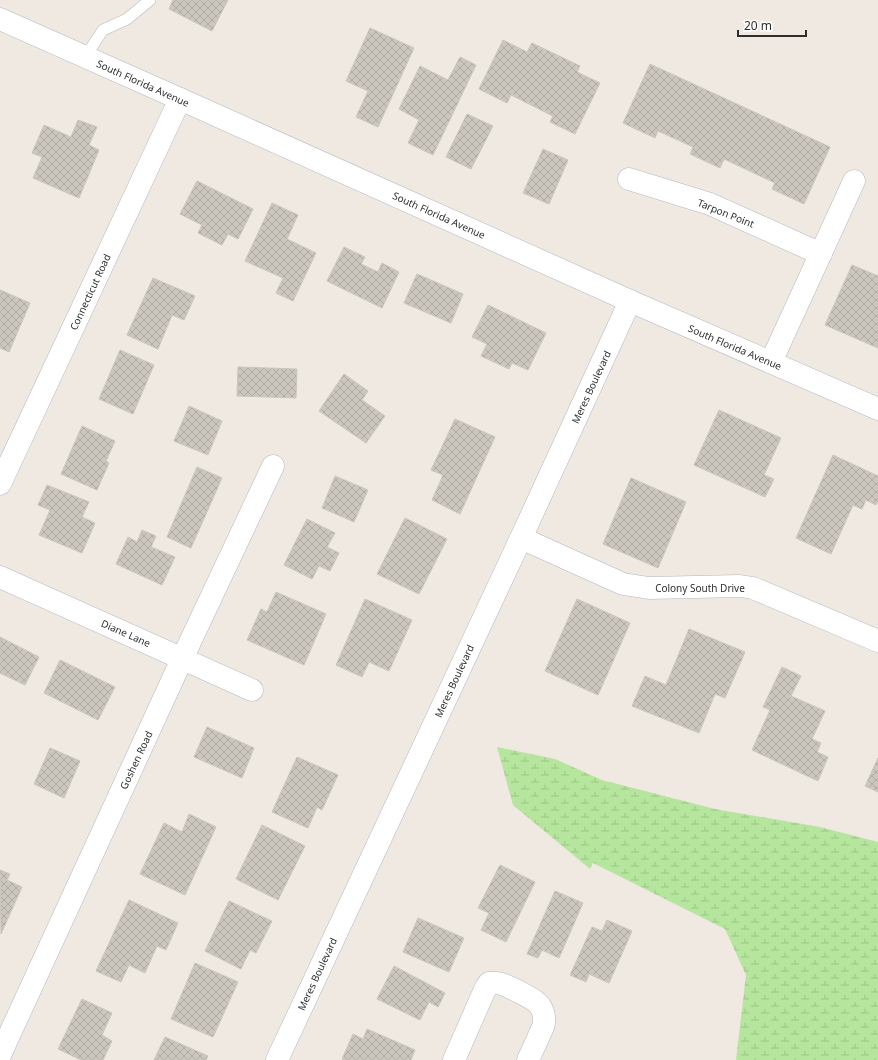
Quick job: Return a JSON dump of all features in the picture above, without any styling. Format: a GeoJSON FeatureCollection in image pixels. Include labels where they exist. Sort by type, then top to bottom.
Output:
{"type":"FeatureCollection","features":[{"type":"Feature","properties":{"kind":"street","name":"South Florida Avenue"},"geometry":{"type":"LineString","coordinates":[[0,19],[630,301],[878,409]]}},
{"type":"Feature","properties":{"kind":"street","name":"Connecticut Road"},"geometry":{"type":"LineString","coordinates":[[0,484],[180,99]]}},
{"type":"Feature","properties":{"kind":"street","name":"Tarpon Point"},"geometry":{"type":"LineString","coordinates":[[629,179],[710,204],[821,254]]}},
{"type":"Feature","properties":{"kind":"street"},"geometry":{"type":"LineString","coordinates":[[771,362],[854,181]]}},
{"type":"Feature","properties":{"kind":"street","name":"Meres Boulevard"},"geometry":{"type":"LineString","coordinates":[[277,1060],[630,301]]}},
{"type":"Feature","properties":{"kind":"street","name":"Goshen Road"},"geometry":{"type":"LineString","coordinates":[[0,1055],[182,659],[273,466]]}},
{"type":"Feature","properties":{"kind":"street","name":"Colony South Drive"},"geometry":{"type":"LineString","coordinates":[[521,538],[623,584],[649,588],[740,586],[753,588],[878,641]]}},
{"type":"Feature","properties":{"kind":"street","name":"Diane Lane"},"geometry":{"type":"LineString","coordinates":[[0,576],[252,690]]}},
{"type":"Feature","properties":{"kind":"street"},"geometry":{"type":"LineString","coordinates":[[454,1060],[486,987],[489,983],[494,982],[536,1001],[540,1006],[544,1022],[543,1027],[528,1060]]}},
{"type":"Feature","properties":{"kind":"lane"},"geometry":{"type":"LineString","coordinates":[[85,57],[103,30],[127,19],[150,0]]}},
{"type":"Feature","properties":{"kind":"green space"},"geometry":{"type":"Polygon","coordinates":[[[497,747],[555,759],[602,780],[715,809],[820,827],[878,842],[878,1060],[736,1060],[746,975],[725,929],[593,863],[590,869],[513,805],[497,747]]]}},
{"type":"Feature","properties":{"kind":"building"},"geometry":{"type":"Polygon","coordinates":[[[173,0],[228,0],[212,31],[169,9],[173,0]]]}},
{"type":"Feature","properties":{"kind":"building"},"geometry":{"type":"Polygon","coordinates":[[[370,28],[414,48],[378,127],[356,117],[368,91],[346,81],[370,28]]]}},
{"type":"Feature","properties":{"kind":"building"},"geometry":{"type":"Polygon","coordinates":[[[503,40],[527,52],[532,43],[580,66],[577,72],[600,83],[575,134],[550,122],[553,116],[511,95],[507,103],[479,89],[503,40]]]}},
{"type":"Feature","properties":{"kind":"building"},"geometry":{"type":"Polygon","coordinates":[[[460,57],[476,65],[433,155],[408,143],[419,120],[399,109],[420,66],[448,80],[460,57]]]}},
{"type":"Feature","properties":{"kind":"building"},"geometry":{"type":"Polygon","coordinates":[[[650,64],[830,147],[804,204],[772,189],[775,183],[724,159],[720,168],[690,154],[693,147],[658,131],[655,138],[623,123],[650,64]]]}},
{"type":"Feature","properties":{"kind":"building"},"geometry":{"type":"Polygon","coordinates":[[[467,114],[493,126],[471,169],[446,157],[467,114]]]}},
{"type":"Feature","properties":{"kind":"building"},"geometry":{"type":"Polygon","coordinates":[[[78,120],[97,127],[89,145],[99,150],[79,198],[33,178],[42,157],[32,153],[44,125],[71,137],[78,120]]]}},
{"type":"Feature","properties":{"kind":"building"},"geometry":{"type":"Polygon","coordinates":[[[543,149],[568,160],[549,204],[523,193],[543,149]]]}},
{"type":"Feature","properties":{"kind":"building"},"geometry":{"type":"Polygon","coordinates":[[[197,181],[253,209],[238,239],[228,234],[222,245],[198,233],[202,225],[180,214],[197,181]]]}},
{"type":"Feature","properties":{"kind":"building"},"geometry":{"type":"Polygon","coordinates":[[[272,203],[298,215],[287,239],[316,253],[293,301],[276,293],[283,278],[245,261],[272,203]]]}},
{"type":"Feature","properties":{"kind":"building"},"geometry":{"type":"Polygon","coordinates":[[[344,247],[365,257],[361,264],[378,272],[382,263],[399,272],[382,308],[327,281],[344,247]]]}},
{"type":"Feature","properties":{"kind":"building"},"geometry":{"type":"Polygon","coordinates":[[[852,265],[878,276],[878,348],[825,325],[852,265]]]}},
{"type":"Feature","properties":{"kind":"building"},"geometry":{"type":"Polygon","coordinates":[[[417,274],[463,294],[451,323],[404,303],[417,274]]]}},
{"type":"Feature","properties":{"kind":"building"},"geometry":{"type":"Polygon","coordinates":[[[153,278],[195,296],[184,320],[172,315],[158,349],[127,335],[153,278]]]}},
{"type":"Feature","properties":{"kind":"building"},"geometry":{"type":"Polygon","coordinates":[[[0,290],[30,303],[9,352],[0,348],[0,290]]]}},
{"type":"Feature","properties":{"kind":"building"},"geometry":{"type":"Polygon","coordinates":[[[488,305],[546,333],[528,370],[512,363],[509,369],[481,356],[487,344],[472,337],[488,305]]]}},
{"type":"Feature","properties":{"kind":"building"},"geometry":{"type":"Polygon","coordinates":[[[120,350],[154,365],[133,414],[99,399],[120,350]]]}},
{"type":"Feature","properties":{"kind":"building"},"geometry":{"type":"Polygon","coordinates":[[[238,367],[297,369],[296,398],[237,396],[238,367]]]}},
{"type":"Feature","properties":{"kind":"building"},"geometry":{"type":"Polygon","coordinates":[[[344,374],[368,391],[362,400],[385,416],[366,443],[319,411],[344,374]]]}},
{"type":"Feature","properties":{"kind":"building"},"geometry":{"type":"Polygon","coordinates":[[[189,406],[222,421],[208,455],[174,441],[189,406]]]}},
{"type":"Feature","properties":{"kind":"building"},"geometry":{"type":"Polygon","coordinates":[[[719,410],[781,438],[764,475],[774,479],[765,497],[694,465],[719,410]]]}},
{"type":"Feature","properties":{"kind":"building"},"geometry":{"type":"Polygon","coordinates":[[[455,419],[495,437],[460,514],[432,500],[443,475],[431,470],[455,419]]]}},
{"type":"Feature","properties":{"kind":"building"},"geometry":{"type":"Polygon","coordinates":[[[82,426],[115,441],[106,461],[109,463],[97,490],[61,474],[82,426]]]}},
{"type":"Feature","properties":{"kind":"building"},"geometry":{"type":"Polygon","coordinates":[[[833,455],[878,476],[878,501],[876,505],[866,500],[862,509],[853,505],[831,554],[796,538],[833,455]]]}},
{"type":"Feature","properties":{"kind":"building"},"geometry":{"type":"Polygon","coordinates":[[[197,467],[222,478],[191,548],[167,537],[197,467]]]}},
{"type":"Feature","properties":{"kind":"building"},"geometry":{"type":"Polygon","coordinates":[[[335,476],[368,490],[354,522],[322,508],[335,476]]]}},
{"type":"Feature","properties":{"kind":"building"},"geometry":{"type":"Polygon","coordinates":[[[631,478],[686,502],[658,568],[603,544],[631,478]]]}},
{"type":"Feature","properties":{"kind":"building"},"geometry":{"type":"Polygon","coordinates":[[[47,485],[89,502],[82,517],[95,523],[82,553],[39,535],[50,510],[38,505],[47,485]]]}},
{"type":"Feature","properties":{"kind":"building"},"geometry":{"type":"Polygon","coordinates":[[[405,518],[447,539],[419,594],[377,574],[405,518]]]}},
{"type":"Feature","properties":{"kind":"building"},"geometry":{"type":"Polygon","coordinates":[[[307,519],[335,533],[327,547],[339,553],[330,571],[319,566],[312,579],[284,565],[307,519]]]}},
{"type":"Feature","properties":{"kind":"building"},"geometry":{"type":"Polygon","coordinates":[[[142,530],[156,536],[151,547],[175,557],[162,585],[116,564],[128,537],[137,542],[142,530]]]}},
{"type":"Feature","properties":{"kind":"building"},"geometry":{"type":"Polygon","coordinates":[[[276,592],[326,614],[304,665],[247,640],[261,609],[267,612],[276,592]]]}},
{"type":"Feature","properties":{"kind":"building"},"geometry":{"type":"Polygon","coordinates":[[[365,599],[412,620],[389,671],[369,662],[362,677],[336,665],[365,599]]]}},
{"type":"Feature","properties":{"kind":"building"},"geometry":{"type":"Polygon","coordinates":[[[577,599],[630,623],[598,695],[545,671],[577,599]]]}},
{"type":"Feature","properties":{"kind":"building"},"geometry":{"type":"Polygon","coordinates":[[[689,629],[745,652],[725,698],[715,694],[699,733],[632,706],[645,676],[666,685],[689,629]]]}},
{"type":"Feature","properties":{"kind":"building"},"geometry":{"type":"Polygon","coordinates":[[[0,637],[39,657],[25,685],[0,673],[0,637]]]}},
{"type":"Feature","properties":{"kind":"building"},"geometry":{"type":"Polygon","coordinates":[[[60,660],[115,687],[98,720],[44,693],[60,660]]]}},
{"type":"Feature","properties":{"kind":"building"},"geometry":{"type":"Polygon","coordinates":[[[782,667],[801,676],[791,696],[825,711],[812,739],[821,743],[817,752],[828,757],[818,781],[752,750],[770,710],[763,707],[782,667]]]}},
{"type":"Feature","properties":{"kind":"building"},"geometry":{"type":"Polygon","coordinates":[[[207,727],[254,748],[242,778],[194,757],[207,727]]]}},
{"type":"Feature","properties":{"kind":"building"},"geometry":{"type":"Polygon","coordinates":[[[50,748],[80,761],[64,798],[34,784],[50,748]]]}},
{"type":"Feature","properties":{"kind":"building"},"geometry":{"type":"Polygon","coordinates":[[[297,757],[338,775],[322,810],[317,807],[308,828],[272,812],[297,757]]]}},
{"type":"Feature","properties":{"kind":"building"},"geometry":{"type":"Polygon","coordinates":[[[878,758],[878,792],[865,786],[878,758]]]}},
{"type":"Feature","properties":{"kind":"building"},"geometry":{"type":"Polygon","coordinates":[[[189,814],[216,827],[185,895],[140,874],[164,823],[182,832],[189,814]]]}},
{"type":"Feature","properties":{"kind":"building"},"geometry":{"type":"Polygon","coordinates":[[[262,825],[305,846],[278,900],[236,879],[262,825]]]}},
{"type":"Feature","properties":{"kind":"building"},"geometry":{"type":"Polygon","coordinates":[[[500,865],[535,882],[506,942],[481,930],[489,913],[478,908],[500,865]]]}},
{"type":"Feature","properties":{"kind":"building"},"geometry":{"type":"Polygon","coordinates":[[[0,870],[10,874],[7,880],[22,887],[1,934],[0,870]]]}},
{"type":"Feature","properties":{"kind":"building"},"geometry":{"type":"Polygon","coordinates":[[[555,891],[583,903],[559,958],[542,950],[538,958],[527,954],[555,891]]]}},
{"type":"Feature","properties":{"kind":"building"},"geometry":{"type":"Polygon","coordinates":[[[129,900],[178,923],[166,950],[157,946],[145,973],[129,965],[121,982],[96,971],[129,900]]]}},
{"type":"Feature","properties":{"kind":"building"},"geometry":{"type":"Polygon","coordinates":[[[229,901],[272,921],[256,953],[250,950],[241,969],[205,951],[229,901]]]}},
{"type":"Feature","properties":{"kind":"building"},"geometry":{"type":"Polygon","coordinates":[[[418,918],[464,938],[449,972],[403,952],[418,918]]]}},
{"type":"Feature","properties":{"kind":"building"},"geometry":{"type":"Polygon","coordinates":[[[607,920],[632,931],[609,983],[589,974],[586,982],[570,975],[592,927],[602,931],[607,920]]]}},
{"type":"Feature","properties":{"kind":"building"},"geometry":{"type":"Polygon","coordinates":[[[195,963],[238,982],[213,1037],[171,1019],[195,963]]]}},
{"type":"Feature","properties":{"kind":"building"},"geometry":{"type":"Polygon","coordinates":[[[394,966],[445,993],[438,1007],[429,1002],[420,1020],[377,999],[394,966]]]}},
{"type":"Feature","properties":{"kind":"building"},"geometry":{"type":"Polygon","coordinates":[[[82,999],[112,1013],[102,1035],[112,1041],[103,1060],[81,1060],[58,1049],[82,999]]]}},
{"type":"Feature","properties":{"kind":"building"},"geometry":{"type":"Polygon","coordinates":[[[367,1029],[415,1050],[411,1060],[342,1059],[353,1034],[363,1039],[367,1029]]]}},
{"type":"Feature","properties":{"kind":"building"},"geometry":{"type":"Polygon","coordinates":[[[165,1037],[208,1056],[206,1060],[154,1060],[165,1037]]]}}]}
